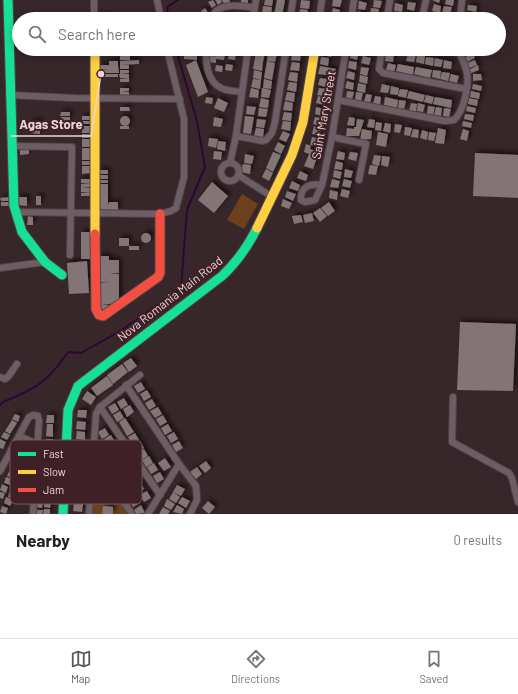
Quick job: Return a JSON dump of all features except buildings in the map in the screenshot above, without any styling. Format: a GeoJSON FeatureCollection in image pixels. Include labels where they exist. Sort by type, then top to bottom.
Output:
{"type":"FeatureCollection","features":[{"type":"Feature","properties":{"kind":"street"},"geometry":{"type":"LineString","coordinates":[[8,0],[9,96],[14,206],[22,232],[45,262],[62,275]]}},
{"type":"Feature","properties":{"kind":"street"},"geometry":{"type":"LineString","coordinates":[[94,0],[94,12]]}},
{"type":"Feature","properties":{"kind":"street"},"geometry":{"type":"LineString","coordinates":[[157,0],[160,12]]}},
{"type":"Feature","properties":{"kind":"street"},"geometry":{"type":"LineString","coordinates":[[254,12],[256,0]]}},
{"type":"Feature","properties":{"kind":"street"},"geometry":{"type":"LineString","coordinates":[[291,12],[293,0]]}},
{"type":"Feature","properties":{"kind":"street"},"geometry":{"type":"LineString","coordinates":[[320,12],[322,0]]}},
{"type":"Feature","properties":{"kind":"street"},"geometry":{"type":"LineString","coordinates":[[352,12],[354,0]]}},
{"type":"Feature","properties":{"kind":"street"},"geometry":{"type":"LineString","coordinates":[[388,12],[390,0]]}},
{"type":"Feature","properties":{"kind":"street"},"geometry":{"type":"LineString","coordinates":[[423,12],[426,0]]}},
{"type":"Feature","properties":{"kind":"street"},"geometry":{"type":"LineString","coordinates":[[461,12],[462,0]]}},
{"type":"Feature","properties":{"kind":"street"},"geometry":{"type":"LineString","coordinates":[[216,12],[221,8],[233,6],[254,8]]}},
{"type":"Feature","properties":{"kind":"street"},"geometry":{"type":"LineString","coordinates":[[95,56],[96,309],[99,315],[103,316],[158,277],[160,214]]}},
{"type":"Feature","properties":{"kind":"street"},"geometry":{"type":"LineString","coordinates":[[16,212],[71,211],[160,214],[176,208],[184,177],[184,119],[169,56]]}},
{"type":"Feature","properties":{"kind":"street"},"geometry":{"type":"LineString","coordinates":[[207,56],[207,70],[218,86],[222,89],[242,92]]}},
{"type":"Feature","properties":{"kind":"street"},"geometry":{"type":"LineString","coordinates":[[230,164],[236,136],[247,56]]}},
{"type":"Feature","properties":{"kind":"street"},"geometry":{"type":"LineString","coordinates":[[236,136],[265,141],[272,133],[285,56]]}},
{"type":"Feature","properties":{"kind":"street","name":"Nova Romania Main Road"},"geometry":{"type":"LineString","coordinates":[[67,440],[68,410],[75,389],[80,383],[232,267],[248,246],[292,155],[299,136],[313,56]]}},
{"type":"Feature","properties":{"kind":"street","name":"Saint Mary Street"},"geometry":{"type":"LineString","coordinates":[[322,185],[332,136],[345,56]]}},
{"type":"Feature","properties":{"kind":"street"},"geometry":{"type":"LineString","coordinates":[[381,56],[379,69],[383,73],[466,89]]}},
{"type":"Feature","properties":{"kind":"street"},"geometry":{"type":"LineString","coordinates":[[338,100],[450,121],[456,118],[466,89],[466,72],[460,56]]}},
{"type":"Feature","properties":{"kind":"street"},"geometry":{"type":"LineString","coordinates":[[9,96],[180,99]]}},
{"type":"Feature","properties":{"kind":"street"},"geometry":{"type":"LineString","coordinates":[[332,136],[366,144],[359,180]]}},
{"type":"Feature","properties":{"kind":"street"},"geometry":{"type":"LineString","coordinates":[[11,146],[72,147],[70,255]]}},
{"type":"Feature","properties":{"kind":"street"},"geometry":{"type":"LineString","coordinates":[[238,174],[232,180],[227,180],[222,177],[222,168],[230,164],[236,166],[238,174],[271,196]]}},
{"type":"Feature","properties":{"kind":"street"},"geometry":{"type":"LineString","coordinates":[[0,268],[45,262]]}},
{"type":"Feature","properties":{"kind":"street"},"geometry":{"type":"LineString","coordinates":[[0,377],[8,377],[17,364]]}},
{"type":"Feature","properties":{"kind":"street"},"geometry":{"type":"LineString","coordinates":[[94,440],[96,414],[100,407],[140,375]]}},
{"type":"Feature","properties":{"kind":"street"},"geometry":{"type":"LineString","coordinates":[[126,385],[179,464],[196,486],[197,500],[190,514]]}},
{"type":"Feature","properties":{"kind":"street"},"geometry":{"type":"LineString","coordinates":[[453,397],[452,442],[509,474],[512,478],[518,502]]}},
{"type":"Feature","properties":{"kind":"street"},"geometry":{"type":"LineString","coordinates":[[100,407],[123,440]]}},
{"type":"Feature","properties":{"kind":"street"},"geometry":{"type":"LineString","coordinates":[[16,440],[29,417],[33,414],[38,416],[37,440]]}},
{"type":"Feature","properties":{"kind":"street"},"geometry":{"type":"LineString","coordinates":[[18,436],[28,440]]}},
{"type":"Feature","properties":{"kind":"street"},"geometry":{"type":"LineString","coordinates":[[0,471],[10,452]]}},
{"type":"Feature","properties":{"kind":"street"},"geometry":{"type":"LineString","coordinates":[[148,514],[179,464]]}},
{"type":"Feature","properties":{"kind":"street"},"geometry":{"type":"LineString","coordinates":[[142,468],[160,494]]}},
{"type":"Feature","properties":{"kind":"street"},"geometry":{"type":"LineString","coordinates":[[34,504],[34,514]]}},
{"type":"Feature","properties":{"kind":"street","name":"Nova Romania Main Road"},"geometry":{"type":"LineString","coordinates":[[64,504],[64,514]]}},
{"type":"Feature","properties":{"kind":"street"},"geometry":{"type":"LineString","coordinates":[[89,514],[90,504]]}},
{"type":"Feature","properties":{"kind":"street"},"geometry":{"type":"LineString","coordinates":[[125,504],[132,514]]}},
{"type":"Feature","properties":{"kind":"shaded area"},"geometry":{"type":"Polygon","coordinates":[[[242,194],[258,204],[244,229],[227,220],[242,194]]]}},
{"type":"Feature","properties":{"kind":"shaded area"},"geometry":{"type":"Polygon","coordinates":[[[93,504],[121,504],[128,514],[92,514],[93,504]]]}},
{"type":"Feature","properties":{"kind":"waterway"},"geometry":{"type":"LineString","coordinates":[[168,12],[167,7],[178,0]]}},
{"type":"Feature","properties":{"kind":"waterway"},"geometry":{"type":"LineString","coordinates":[[0,405],[3,402],[24,393],[47,378],[68,352],[81,353],[122,330],[181,288],[187,210],[205,167],[197,121],[178,56]]}},
{"type":"Feature","properties":{"kind":"traffic: fast"},"geometry":{"type":"LineString","coordinates":[[8,0],[14,206],[22,232],[45,262],[62,275]]}},
{"type":"Feature","properties":{"kind":"traffic: fast"},"geometry":{"type":"LineString","coordinates":[[67,440],[68,410],[78,386],[222,276],[242,254],[257,228]]}},
{"type":"Feature","properties":{"kind":"traffic: fast"},"geometry":{"type":"LineString","coordinates":[[63,504],[63,514]]}},
{"type":"Feature","properties":{"kind":"traffic: slow"},"geometry":{"type":"LineString","coordinates":[[95,56],[95,234]]}},
{"type":"Feature","properties":{"kind":"traffic: slow"},"geometry":{"type":"LineString","coordinates":[[257,228],[292,155],[303,122],[314,56]]}},
{"type":"Feature","properties":{"kind":"traffic: jam"},"geometry":{"type":"LineString","coordinates":[[95,234],[96,309],[99,315],[103,316],[158,277],[160,273],[160,214]]}},
{"type":"Feature","properties":{"kind":"place","name":"Agas Store"},"geometry":{"type":"Point","coordinates":[101,74]}}]}
